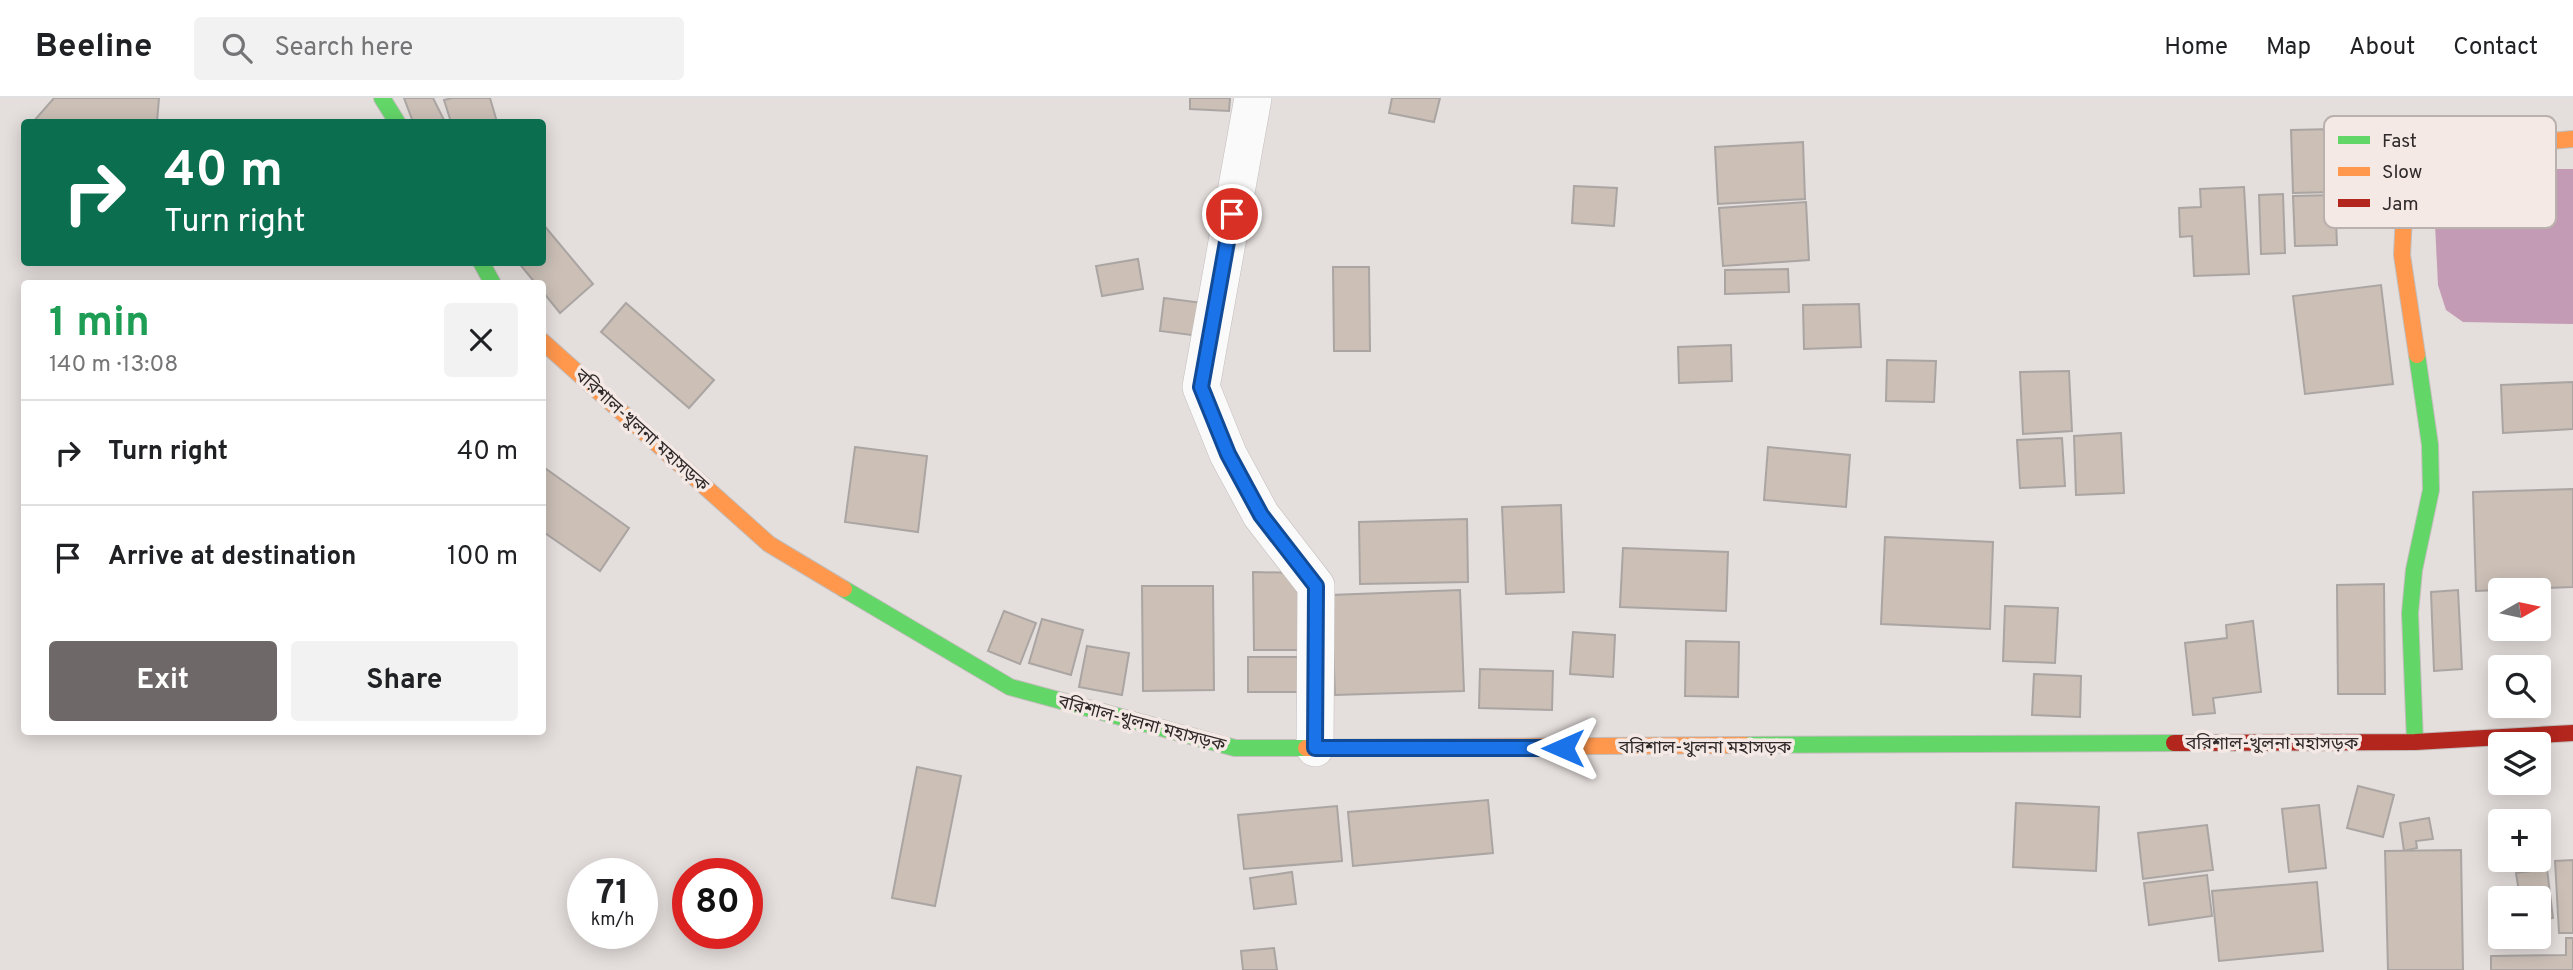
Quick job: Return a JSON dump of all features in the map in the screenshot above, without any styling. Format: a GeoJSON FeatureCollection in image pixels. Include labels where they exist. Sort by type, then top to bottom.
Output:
{"type":"FeatureCollection","features":[{"type":"Feature","properties":{"kind":"main road"},"geometry":{"type":"LineString","coordinates":[[382,98],[395,119]]}},
{"type":"Feature","properties":{"kind":"main road"},"geometry":{"type":"LineString","coordinates":[[2403,228],[2402,255],[2430,445],[2431,490],[2414,570],[2410,613],[2415,742]]}},
{"type":"Feature","properties":{"kind":"main road","name":"বরিশাল-খুলনা মহাসড়ক"},"geometry":{"type":"LineString","coordinates":[[546,345],[769,544],[1010,687],[1235,748],[2415,742],[2573,733]]}},
{"type":"Feature","properties":{"kind":"street"},"geometry":{"type":"LineString","coordinates":[[1252,98],[1201,387],[1228,454],[1261,515],[1316,586],[1315,748]]}},
{"type":"Feature","properties":{"kind":"shaded area"},"geometry":{"type":"Polygon","coordinates":[[[2556,169],[2573,169],[2573,324],[2463,322],[2446,310],[2438,285],[2435,228],[2556,228],[2556,169]]]}},
{"type":"Feature","properties":{"kind":"building"},"geometry":{"type":"Polygon","coordinates":[[[54,98],[159,98],[157,119],[36,119],[54,98]]]}},
{"type":"Feature","properties":{"kind":"building"},"geometry":{"type":"Polygon","coordinates":[[[404,98],[433,98],[444,119],[412,119],[404,98]]]}},
{"type":"Feature","properties":{"kind":"building"},"geometry":{"type":"Polygon","coordinates":[[[490,98],[496,119],[450,119],[444,100],[490,98]]]}},
{"type":"Feature","properties":{"kind":"building"},"geometry":{"type":"Polygon","coordinates":[[[1190,98],[1230,98],[1229,111],[1190,109],[1190,98]]]}},
{"type":"Feature","properties":{"kind":"building"},"geometry":{"type":"Polygon","coordinates":[[[1392,98],[1440,98],[1434,122],[1389,113],[1392,98]]]}},
{"type":"Feature","properties":{"kind":"building"},"geometry":{"type":"Polygon","coordinates":[[[2324,129],[2324,192],[2293,193],[2291,130],[2324,129]]]}},
{"type":"Feature","properties":{"kind":"building"},"geometry":{"type":"Polygon","coordinates":[[[1803,142],[1805,199],[1718,204],[1715,147],[1803,142]]]}},
{"type":"Feature","properties":{"kind":"building"},"geometry":{"type":"Polygon","coordinates":[[[1574,186],[1617,188],[1614,226],[1572,223],[1574,186]]]}},
{"type":"Feature","properties":{"kind":"building"},"geometry":{"type":"Polygon","coordinates":[[[2244,187],[2249,274],[2194,276],[2192,236],[2180,237],[2179,208],[2201,207],[2200,189],[2244,187]]]}},
{"type":"Feature","properties":{"kind":"building"},"geometry":{"type":"Polygon","coordinates":[[[2283,194],[2285,253],[2261,254],[2259,195],[2283,194]]]}},
{"type":"Feature","properties":{"kind":"building"},"geometry":{"type":"Polygon","coordinates":[[[2324,195],[2324,228],[2336,228],[2337,245],[2295,246],[2293,196],[2324,195]]]}},
{"type":"Feature","properties":{"kind":"building"},"geometry":{"type":"Polygon","coordinates":[[[1806,202],[1809,260],[1723,266],[1719,208],[1806,202]]]}},
{"type":"Feature","properties":{"kind":"building"},"geometry":{"type":"Polygon","coordinates":[[[546,228],[593,284],[560,313],[546,296],[546,280],[533,280],[521,266],[546,266],[546,228]]]}},
{"type":"Feature","properties":{"kind":"building"},"geometry":{"type":"Polygon","coordinates":[[[1138,259],[1143,289],[1102,296],[1096,266],[1138,259]]]}},
{"type":"Feature","properties":{"kind":"building"},"geometry":{"type":"Polygon","coordinates":[[[1333,267],[1369,267],[1370,351],[1334,351],[1333,267]]]}},
{"type":"Feature","properties":{"kind":"building"},"geometry":{"type":"Polygon","coordinates":[[[1788,269],[1789,292],[1725,294],[1725,270],[1788,269]]]}},
{"type":"Feature","properties":{"kind":"building"},"geometry":{"type":"Polygon","coordinates":[[[2381,285],[2393,384],[2305,394],[2293,296],[2381,285]]]}},
{"type":"Feature","properties":{"kind":"building"},"geometry":{"type":"Polygon","coordinates":[[[1164,298],[1203,303],[1199,336],[1160,331],[1164,298]]]}},
{"type":"Feature","properties":{"kind":"building"},"geometry":{"type":"Polygon","coordinates":[[[626,303],[714,380],[689,408],[601,332],[626,303]]]}},
{"type":"Feature","properties":{"kind":"building"},"geometry":{"type":"Polygon","coordinates":[[[1859,304],[1861,347],[1804,349],[1803,305],[1859,304]]]}},
{"type":"Feature","properties":{"kind":"building"},"geometry":{"type":"Polygon","coordinates":[[[1731,345],[1732,381],[1679,383],[1678,347],[1731,345]]]}},
{"type":"Feature","properties":{"kind":"building"},"geometry":{"type":"Polygon","coordinates":[[[1887,360],[1936,361],[1934,402],[1886,401],[1887,360]]]}},
{"type":"Feature","properties":{"kind":"building"},"geometry":{"type":"Polygon","coordinates":[[[2069,371],[2072,431],[2023,434],[2020,372],[2069,371]]]}},
{"type":"Feature","properties":{"kind":"building"},"geometry":{"type":"Polygon","coordinates":[[[2573,382],[2573,429],[2503,433],[2501,385],[2573,382]]]}},
{"type":"Feature","properties":{"kind":"building"},"geometry":{"type":"Polygon","coordinates":[[[2121,433],[2124,493],[2076,495],[2074,436],[2121,433]]]}},
{"type":"Feature","properties":{"kind":"building"},"geometry":{"type":"Polygon","coordinates":[[[2062,438],[2065,486],[2020,488],[2017,440],[2062,438]]]}},
{"type":"Feature","properties":{"kind":"building"},"geometry":{"type":"Polygon","coordinates":[[[855,447],[927,456],[918,532],[845,522],[855,447]]]}},
{"type":"Feature","properties":{"kind":"building"},"geometry":{"type":"Polygon","coordinates":[[[1768,447],[1850,455],[1846,507],[1764,500],[1768,447]]]}},
{"type":"Feature","properties":{"kind":"building"},"geometry":{"type":"Polygon","coordinates":[[[546,469],[629,528],[600,571],[546,534],[546,469]]]}},
{"type":"Feature","properties":{"kind":"building"},"geometry":{"type":"Polygon","coordinates":[[[2573,489],[2573,587],[2552,588],[2552,578],[2488,578],[2488,591],[2476,591],[2473,492],[2573,489]]]}},
{"type":"Feature","properties":{"kind":"building"},"geometry":{"type":"Polygon","coordinates":[[[1561,505],[1564,592],[1506,594],[1502,507],[1561,505]]]}},
{"type":"Feature","properties":{"kind":"building"},"geometry":{"type":"Polygon","coordinates":[[[1467,519],[1468,582],[1360,584],[1359,522],[1467,519]]]}},
{"type":"Feature","properties":{"kind":"building"},"geometry":{"type":"Polygon","coordinates":[[[1885,537],[1993,542],[1990,629],[1881,624],[1885,537]]]}},
{"type":"Feature","properties":{"kind":"building"},"geometry":{"type":"Polygon","coordinates":[[[1623,548],[1728,552],[1726,611],[1620,607],[1623,548]]]}},
{"type":"Feature","properties":{"kind":"building"},"geometry":{"type":"Polygon","coordinates":[[[1253,572],[1301,573],[1302,650],[1254,650],[1253,572]]]}},
{"type":"Feature","properties":{"kind":"building"},"geometry":{"type":"Polygon","coordinates":[[[2384,584],[2385,694],[2338,694],[2337,585],[2384,584]]]}},
{"type":"Feature","properties":{"kind":"building"},"geometry":{"type":"Polygon","coordinates":[[[1142,586],[1213,586],[1214,690],[1143,691],[1142,586]]]}},
{"type":"Feature","properties":{"kind":"building"},"geometry":{"type":"Polygon","coordinates":[[[1460,590],[1464,691],[1335,695],[1331,595],[1460,590]]]}},
{"type":"Feature","properties":{"kind":"building"},"geometry":{"type":"Polygon","coordinates":[[[2458,590],[2462,669],[2434,671],[2431,592],[2458,590]]]}},
{"type":"Feature","properties":{"kind":"building"},"geometry":{"type":"Polygon","coordinates":[[[2005,606],[2058,608],[2055,663],[2003,661],[2005,606]]]}},
{"type":"Feature","properties":{"kind":"building"},"geometry":{"type":"Polygon","coordinates":[[[1004,611],[1036,623],[1020,664],[988,651],[1004,611]]]}},
{"type":"Feature","properties":{"kind":"building"},"geometry":{"type":"Polygon","coordinates":[[[1042,619],[1083,630],[1071,675],[1029,663],[1042,619]]]}},
{"type":"Feature","properties":{"kind":"building"},"geometry":{"type":"Polygon","coordinates":[[[2253,621],[2261,692],[2213,698],[2215,713],[2193,715],[2185,643],[2227,638],[2226,625],[2253,621]]]}},
{"type":"Feature","properties":{"kind":"building"},"geometry":{"type":"Polygon","coordinates":[[[1573,632],[1615,635],[1613,677],[1570,674],[1573,632]]]}},
{"type":"Feature","properties":{"kind":"building"},"geometry":{"type":"Polygon","coordinates":[[[1686,641],[1739,642],[1738,697],[1685,696],[1686,641]]]}},
{"type":"Feature","properties":{"kind":"building"},"geometry":{"type":"Polygon","coordinates":[[[1087,646],[1129,653],[1122,695],[1079,687],[1087,646]]]}},
{"type":"Feature","properties":{"kind":"building"},"geometry":{"type":"Polygon","coordinates":[[[1248,657],[1311,657],[1311,692],[1248,692],[1248,657]]]}},
{"type":"Feature","properties":{"kind":"building"},"geometry":{"type":"Polygon","coordinates":[[[1480,669],[1553,671],[1552,710],[1479,708],[1480,669]]]}},
{"type":"Feature","properties":{"kind":"building"},"geometry":{"type":"Polygon","coordinates":[[[2034,674],[2081,676],[2080,717],[2032,715],[2034,674]]]}},
{"type":"Feature","properties":{"kind":"building"},"geometry":{"type":"Polygon","coordinates":[[[917,767],[961,776],[935,906],[892,898],[917,767]]]}},
{"type":"Feature","properties":{"kind":"building"},"geometry":{"type":"Polygon","coordinates":[[[2358,786],[2394,795],[2383,837],[2347,828],[2358,786]]]}},
{"type":"Feature","properties":{"kind":"building"},"geometry":{"type":"Polygon","coordinates":[[[1488,800],[1493,853],[1353,866],[1348,812],[1488,800]]]}},
{"type":"Feature","properties":{"kind":"building"},"geometry":{"type":"Polygon","coordinates":[[[2016,803],[2099,807],[2096,871],[2013,867],[2016,803]]]}},
{"type":"Feature","properties":{"kind":"building"},"geometry":{"type":"Polygon","coordinates":[[[2319,805],[2326,868],[2289,872],[2282,809],[2319,805]]]}},
{"type":"Feature","properties":{"kind":"building"},"geometry":{"type":"Polygon","coordinates":[[[1337,806],[1342,861],[1244,869],[1238,815],[1337,806]]]}},
{"type":"Feature","properties":{"kind":"building"},"geometry":{"type":"Polygon","coordinates":[[[2429,818],[2433,839],[2416,841],[2417,848],[2404,851],[2400,823],[2429,818]]]}},
{"type":"Feature","properties":{"kind":"building"},"geometry":{"type":"Polygon","coordinates":[[[2207,825],[2213,870],[2143,879],[2138,833],[2207,825]]]}},
{"type":"Feature","properties":{"kind":"building"},"geometry":{"type":"Polygon","coordinates":[[[2461,850],[2463,970],[2388,970],[2385,851],[2461,850]]]}},
{"type":"Feature","properties":{"kind":"building"},"geometry":{"type":"Polygon","coordinates":[[[2573,860],[2573,933],[2559,933],[2555,861],[2573,860]]]}},
{"type":"Feature","properties":{"kind":"building"},"geometry":{"type":"Polygon","coordinates":[[[1292,872],[1296,904],[1254,909],[1250,878],[1292,872]]]}},
{"type":"Feature","properties":{"kind":"building"},"geometry":{"type":"Polygon","coordinates":[[[2547,872],[2549,886],[2518,886],[2516,873],[2547,872]]]}},
{"type":"Feature","properties":{"kind":"building"},"geometry":{"type":"Polygon","coordinates":[[[2207,875],[2212,916],[2149,925],[2144,883],[2207,875]]]}},
{"type":"Feature","properties":{"kind":"building"},"geometry":{"type":"Polygon","coordinates":[[[2317,882],[2323,951],[2219,961],[2212,891],[2317,882]]]}},
{"type":"Feature","properties":{"kind":"building"},"geometry":{"type":"Polygon","coordinates":[[[2566,938],[2573,938],[2573,970],[2491,970],[2491,956],[2566,955],[2566,938]]]}},
{"type":"Feature","properties":{"kind":"building"},"geometry":{"type":"Polygon","coordinates":[[[1274,948],[1277,970],[1243,970],[1241,951],[1274,948]]]}},
{"type":"Feature","properties":{"kind":"traffic: fast"},"geometry":{"type":"LineString","coordinates":[[382,98],[395,119]]}},
{"type":"Feature","properties":{"kind":"traffic: fast"},"geometry":{"type":"LineString","coordinates":[[483,266],[491,280]]}},
{"type":"Feature","properties":{"kind":"traffic: fast"},"geometry":{"type":"LineString","coordinates":[[2415,742],[2410,613],[2414,570],[2431,490],[2430,445],[2417,355]]}},
{"type":"Feature","properties":{"kind":"traffic: fast"},"geometry":{"type":"LineString","coordinates":[[844,589],[1010,687],[1235,748],[1306,748]]}},
{"type":"Feature","properties":{"kind":"traffic: fast"},"geometry":{"type":"LineString","coordinates":[[1745,745],[2174,743]]}},
{"type":"Feature","properties":{"kind":"traffic: slow"},"geometry":{"type":"LineString","coordinates":[[2556,141],[2573,139]]}},
{"type":"Feature","properties":{"kind":"traffic: slow"},"geometry":{"type":"LineString","coordinates":[[2403,228],[2402,255],[2417,355]]}},
{"type":"Feature","properties":{"kind":"traffic: slow"},"geometry":{"type":"LineString","coordinates":[[546,345],[769,544],[844,589]]}},
{"type":"Feature","properties":{"kind":"traffic: slow"},"geometry":{"type":"LineString","coordinates":[[1306,748],[1745,745]]}},
{"type":"Feature","properties":{"kind":"traffic: jam"},"geometry":{"type":"LineString","coordinates":[[2174,743],[2415,742],[2573,733]]}},
{"type":"Feature","properties":{"kind":"route"},"geometry":{"type":"LineString","coordinates":[[1232,214],[1201,387],[1228,454],[1261,515],[1316,586],[1315,748],[1563,748]]}}]}
